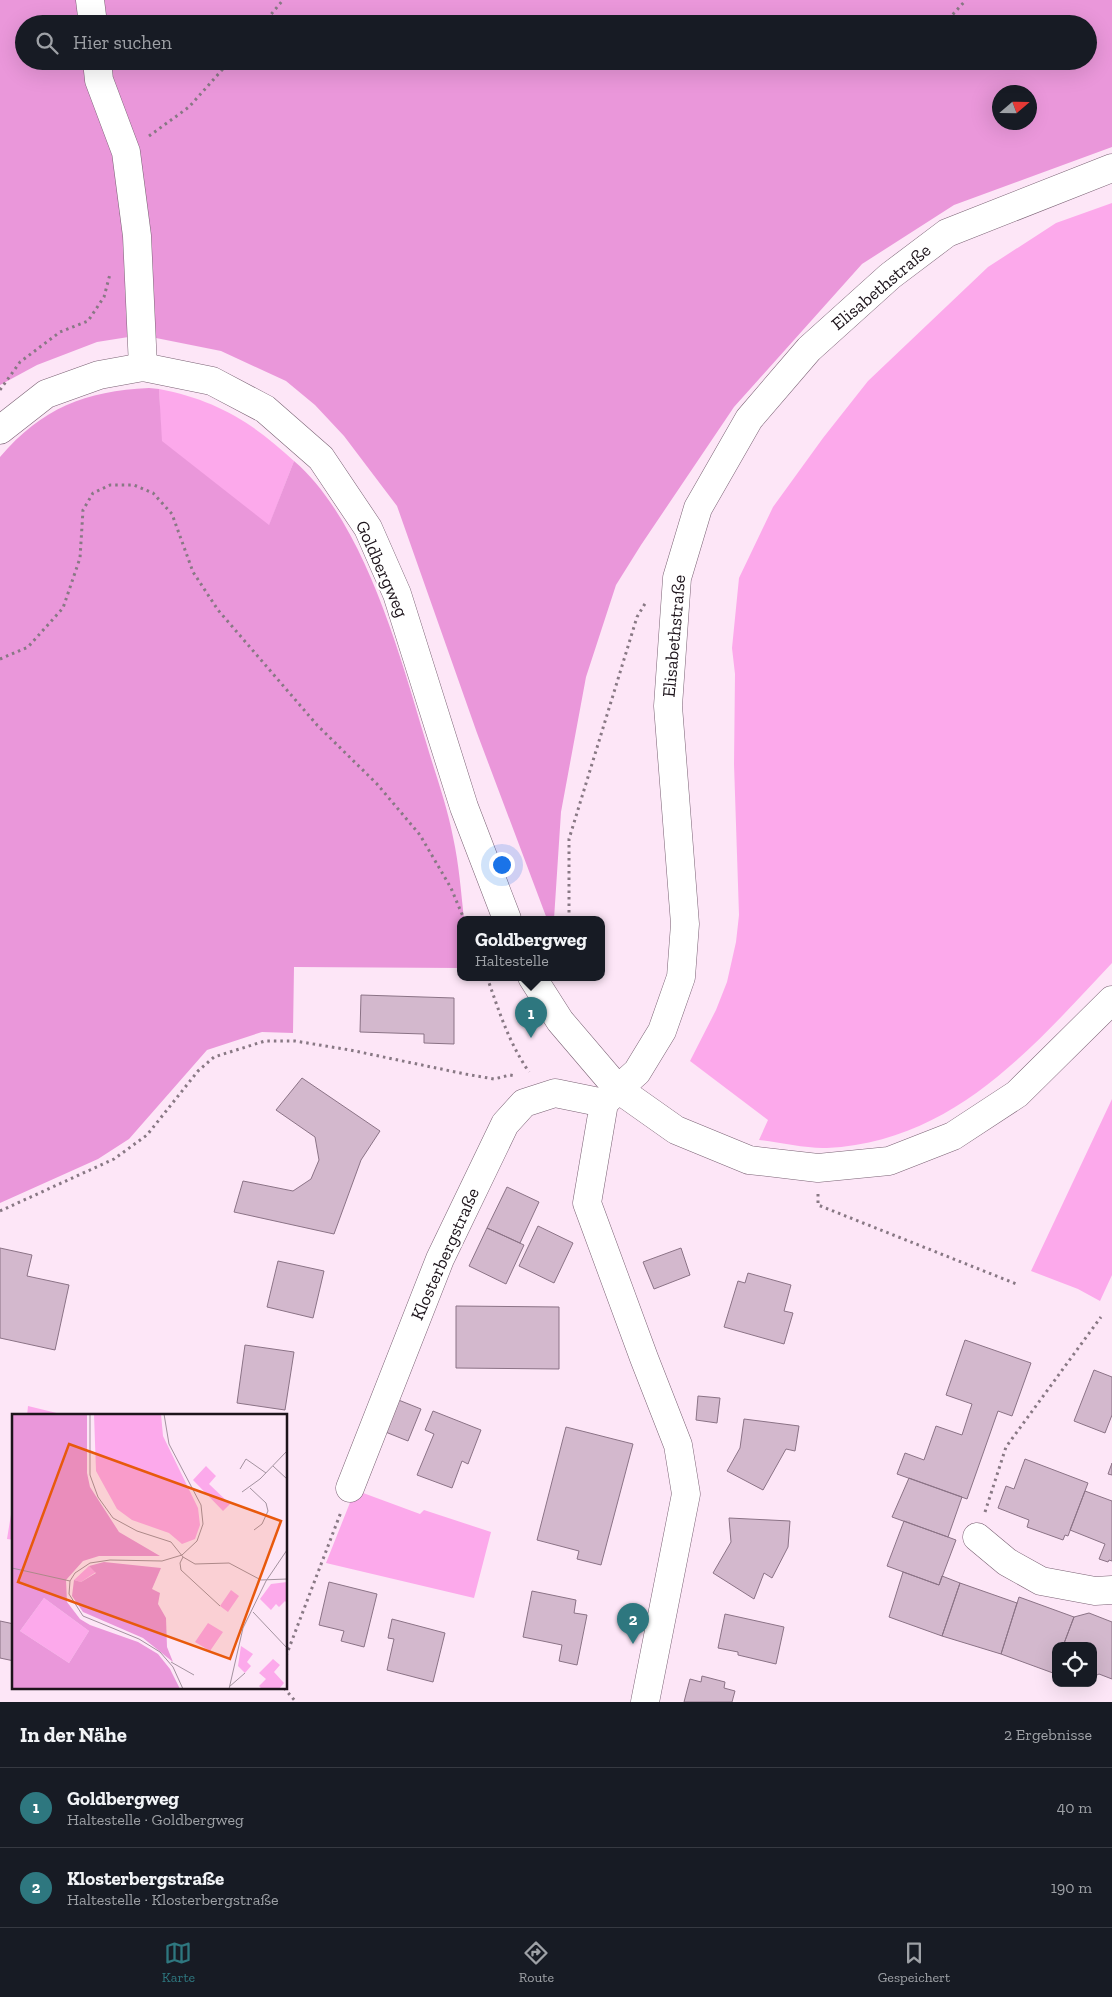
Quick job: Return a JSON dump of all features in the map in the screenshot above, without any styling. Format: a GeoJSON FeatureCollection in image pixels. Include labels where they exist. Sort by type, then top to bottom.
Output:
{"type":"FeatureCollection","features":[{"type":"Feature","properties":{"kind":"street"},"geometry":{"type":"LineString","coordinates":[[90,0],[92,15]]}},
{"type":"Feature","properties":{"kind":"street"},"geometry":{"type":"LineString","coordinates":[[98,70],[99,80],[126,152],[137,236],[143,367]]}},
{"type":"Feature","properties":{"kind":"street","name":"Elisabethstraße"},"geometry":{"type":"LineString","coordinates":[[611,1096],[636,1072],[662,1031],[681,977],[685,924],[668,706],[676,578],[698,508],[749,420],[761,405],[808,349],[890,276],[947,233],[1112,168]]}},
{"type":"Feature","properties":{"kind":"street","name":"Goldbergweg"},"geometry":{"type":"LineString","coordinates":[[0,430],[46,394],[99,375],[143,367],[212,381],[264,409],[321,458],[368,528],[397,594],[464,807],[506,916]]}},
{"type":"Feature","properties":{"kind":"street"},"geometry":{"type":"LineString","coordinates":[[535,981],[611,1096],[676,1130],[749,1160],[818,1168],[889,1161],[953,1136],[1017,1094],[1112,1000]]}},
{"type":"Feature","properties":{"kind":"street","name":"Klosterbergstraße"},"geometry":{"type":"LineString","coordinates":[[350,1488],[440,1260],[505,1124],[524,1103],[555,1093],[611,1096]]}},
{"type":"Feature","properties":{"kind":"street"},"geometry":{"type":"LineString","coordinates":[[611,1096],[587,1204],[678,1445],[686,1494],[645,1702]]}},
{"type":"Feature","properties":{"kind":"street"},"geometry":{"type":"LineString","coordinates":[[977,1537],[1007,1562],[1041,1581],[1095,1591],[1112,1590]]}},
{"type":"Feature","properties":{"kind":"path"},"geometry":{"type":"LineString","coordinates":[[270,15],[284,0]]}},
{"type":"Feature","properties":{"kind":"path"},"geometry":{"type":"LineString","coordinates":[[952,15],[966,0]]}},
{"type":"Feature","properties":{"kind":"path"},"geometry":{"type":"LineString","coordinates":[[126,152],[189,107],[222,70]]}},
{"type":"Feature","properties":{"kind":"path"},"geometry":{"type":"LineString","coordinates":[[0,390],[20,362],[60,332],[88,321],[104,297],[110,271]]}},
{"type":"Feature","properties":{"kind":"path"},"geometry":{"type":"LineString","coordinates":[[0,659],[28,647],[63,608],[80,558],[83,510],[93,493],[110,485],[134,485],[153,493],[172,514],[193,572],[218,610],[317,725],[377,784],[420,835],[451,888],[463,916]]}},
{"type":"Feature","properties":{"kind":"path"},"geometry":{"type":"LineString","coordinates":[[569,916],[569,840],[637,617],[647,600]]}},
{"type":"Feature","properties":{"kind":"path"},"geometry":{"type":"LineString","coordinates":[[488,981],[502,1023]]}},
{"type":"Feature","properties":{"kind":"path"},"geometry":{"type":"LineString","coordinates":[[0,1211],[114,1159],[147,1135],[198,1071],[214,1058],[265,1040],[295,1041],[350,1050],[494,1079],[510,1075],[532,1080],[555,1093]]}},
{"type":"Feature","properties":{"kind":"path"},"geometry":{"type":"LineString","coordinates":[[818,1168],[818,1205],[1019,1285]]}},
{"type":"Feature","properties":{"kind":"path"},"geometry":{"type":"LineString","coordinates":[[977,1537],[1006,1447],[1101,1317]]}},
{"type":"Feature","properties":{"kind":"path"},"geometry":{"type":"LineString","coordinates":[[288,1651],[350,1488]]}},
{"type":"Feature","properties":{"kind":"path"},"geometry":{"type":"LineString","coordinates":[[286,1690],[296,1702]]}},
{"type":"Feature","properties":{"kind":"shaded area"},"geometry":{"type":"Polygon","coordinates":[[[0,0],[1112,0],[1112,147],[954,205],[862,264],[734,407],[616,585],[586,677],[561,812],[554,916],[546,916],[477,733],[397,506],[344,436],[315,405],[286,381],[221,351],[141,335],[97,342],[37,365],[0,385],[0,0]]]}},
{"type":"Feature","properties":{"kind":"shaded area"},"geometry":{"type":"Polygon","coordinates":[[[1112,203],[1112,963],[1051,1027],[987,1085],[951,1109],[913,1129],[872,1142],[827,1148],[759,1140],[768,1120],[690,1061],[716,1010],[727,982],[736,942],[739,915],[734,764],[735,674],[732,648],[739,578],[773,507],[823,438],[868,381],[988,267],[1056,223],[1112,203]]]}},
{"type":"Feature","properties":{"kind":"shaded area"},"geometry":{"type":"Polygon","coordinates":[[[159,389],[198,399],[232,414],[263,435],[294,461],[269,526],[161,441],[159,389]]]}},
{"type":"Feature","properties":{"kind":"shaded area"},"geometry":{"type":"Polygon","coordinates":[[[159,389],[162,441],[269,525],[294,461],[319,487],[340,518],[360,553],[377,591],[416,707],[444,801],[455,847],[464,916],[457,916],[457,968],[294,967],[293,1033],[262,1032],[207,1050],[129,1139],[98,1159],[0,1203],[0,457],[16,440],[49,414],[85,398],[126,390],[159,389]]]}},
{"type":"Feature","properties":{"kind":"shaded area"},"geometry":{"type":"Polygon","coordinates":[[[1112,1099],[1112,1275],[1100,1301],[1078,1289],[1031,1271],[1112,1099]]]}},
{"type":"Feature","properties":{"kind":"shaded area"},"geometry":{"type":"Polygon","coordinates":[[[28,1406],[61,1414],[27,1414],[28,1406]]]}},
{"type":"Feature","properties":{"kind":"shaded area"},"geometry":{"type":"Polygon","coordinates":[[[355,1490],[420,1514],[424,1510],[491,1532],[474,1598],[326,1563],[355,1490]]]}},
{"type":"Feature","properties":{"kind":"shaded area"},"geometry":{"type":"Polygon","coordinates":[[[12,1508],[12,1540],[7,1539],[12,1508]]]}},
{"type":"Feature","properties":{"kind":"building"},"geometry":{"type":"Polygon","coordinates":[[[361,995],[454,998],[454,1044],[424,1043],[424,1034],[360,1032],[361,995]]]}},
{"type":"Feature","properties":{"kind":"building"},"geometry":{"type":"Polygon","coordinates":[[[302,1078],[380,1131],[361,1160],[334,1234],[234,1212],[243,1181],[293,1191],[311,1179],[319,1160],[315,1137],[276,1110],[302,1078]]]}},
{"type":"Feature","properties":{"kind":"building"},"geometry":{"type":"Polygon","coordinates":[[[507,1187],[539,1202],[520,1243],[487,1228],[507,1187]]]}},
{"type":"Feature","properties":{"kind":"building"},"geometry":{"type":"Polygon","coordinates":[[[538,1226],[573,1243],[554,1283],[519,1266],[538,1226]]]}},
{"type":"Feature","properties":{"kind":"building"},"geometry":{"type":"Polygon","coordinates":[[[487,1228],[524,1245],[506,1284],[469,1266],[487,1228]]]}},
{"type":"Feature","properties":{"kind":"building"},"geometry":{"type":"Polygon","coordinates":[[[0,1248],[32,1255],[27,1276],[69,1285],[55,1350],[0,1338],[0,1248]]]}},
{"type":"Feature","properties":{"kind":"building"},"geometry":{"type":"Polygon","coordinates":[[[681,1248],[690,1275],[654,1289],[643,1262],[681,1248]]]}},
{"type":"Feature","properties":{"kind":"building"},"geometry":{"type":"Polygon","coordinates":[[[278,1261],[324,1271],[313,1318],[267,1307],[278,1261]]]}},
{"type":"Feature","properties":{"kind":"building"},"geometry":{"type":"Polygon","coordinates":[[[748,1273],[791,1285],[784,1311],[793,1313],[784,1344],[724,1327],[738,1281],[745,1283],[748,1273]]]}},
{"type":"Feature","properties":{"kind":"building"},"geometry":{"type":"Polygon","coordinates":[[[456,1306],[559,1307],[559,1369],[456,1368],[456,1306]]]}},
{"type":"Feature","properties":{"kind":"building"},"geometry":{"type":"Polygon","coordinates":[[[965,1340],[1031,1363],[1012,1416],[998,1411],[967,1499],[897,1474],[905,1453],[924,1460],[936,1426],[962,1435],[972,1404],[946,1395],[965,1340]]]}},
{"type":"Feature","properties":{"kind":"building"},"geometry":{"type":"Polygon","coordinates":[[[245,1345],[294,1352],[285,1410],[237,1403],[245,1345]]]}},
{"type":"Feature","properties":{"kind":"building"},"geometry":{"type":"Polygon","coordinates":[[[1094,1370],[1112,1377],[1112,1415],[1105,1433],[1074,1421],[1094,1370]]]}},
{"type":"Feature","properties":{"kind":"building"},"geometry":{"type":"Polygon","coordinates":[[[698,1396],[720,1398],[717,1423],[696,1420],[698,1396]]]}},
{"type":"Feature","properties":{"kind":"building"},"geometry":{"type":"Polygon","coordinates":[[[396,1399],[421,1409],[408,1441],[383,1431],[396,1399]]]}},
{"type":"Feature","properties":{"kind":"building"},"geometry":{"type":"Polygon","coordinates":[[[433,1411],[481,1430],[468,1464],[462,1461],[452,1488],[417,1475],[434,1434],[425,1430],[433,1411]]]}},
{"type":"Feature","properties":{"kind":"building"},"geometry":{"type":"Polygon","coordinates":[[[744,1419],[799,1426],[795,1451],[786,1449],[763,1490],[727,1471],[740,1448],[744,1419]]]}},
{"type":"Feature","properties":{"kind":"building"},"geometry":{"type":"Polygon","coordinates":[[[566,1427],[633,1444],[601,1565],[577,1559],[579,1551],[537,1540],[566,1427]]]}},
{"type":"Feature","properties":{"kind":"building"},"geometry":{"type":"Polygon","coordinates":[[[1025,1459],[1088,1483],[1068,1536],[1065,1535],[1063,1540],[1027,1527],[1029,1520],[998,1508],[1006,1486],[1014,1489],[1025,1459]]]}},
{"type":"Feature","properties":{"kind":"building"},"geometry":{"type":"Polygon","coordinates":[[[1112,1463],[1112,1475],[1108,1474],[1112,1463]]]}},
{"type":"Feature","properties":{"kind":"building"},"geometry":{"type":"Polygon","coordinates":[[[909,1478],[962,1497],[948,1537],[892,1517],[909,1478]]]}},
{"type":"Feature","properties":{"kind":"building"},"geometry":{"type":"Polygon","coordinates":[[[1085,1491],[1112,1501],[1112,1561],[1109,1560],[1108,1562],[1099,1559],[1105,1544],[1070,1530],[1085,1491]]]}},
{"type":"Feature","properties":{"kind":"building"},"geometry":{"type":"Polygon","coordinates":[[[729,1518],[790,1521],[788,1547],[772,1578],[764,1573],[754,1599],[713,1573],[731,1542],[729,1518]]]}},
{"type":"Feature","properties":{"kind":"building"},"geometry":{"type":"Polygon","coordinates":[[[904,1521],[956,1540],[939,1585],[887,1566],[904,1521]]]}},
{"type":"Feature","properties":{"kind":"building"},"geometry":{"type":"Polygon","coordinates":[[[903,1572],[939,1585],[942,1576],[960,1583],[942,1636],[889,1617],[903,1572]]]}},
{"type":"Feature","properties":{"kind":"building"},"geometry":{"type":"Polygon","coordinates":[[[329,1582],[377,1594],[364,1647],[341,1641],[344,1631],[319,1625],[329,1582]]]}},
{"type":"Feature","properties":{"kind":"building"},"geometry":{"type":"Polygon","coordinates":[[[960,1583],[1017,1603],[1001,1654],[942,1636],[960,1583]]]}},
{"type":"Feature","properties":{"kind":"building"},"geometry":{"type":"Polygon","coordinates":[[[532,1591],[576,1600],[574,1613],[587,1615],[577,1665],[559,1661],[562,1645],[523,1637],[532,1591]]]}},
{"type":"Feature","properties":{"kind":"building"},"geometry":{"type":"Polygon","coordinates":[[[1019,1597],[1074,1617],[1065,1642],[1052,1642],[1052,1673],[1001,1654],[1019,1597]]]}},
{"type":"Feature","properties":{"kind":"building"},"geometry":{"type":"Polygon","coordinates":[[[1089,1613],[1112,1622],[1112,1679],[1097,1675],[1097,1642],[1065,1642],[1074,1617],[1089,1613]]]}},
{"type":"Feature","properties":{"kind":"building"},"geometry":{"type":"Polygon","coordinates":[[[725,1614],[784,1627],[776,1664],[718,1648],[725,1614]]]}},
{"type":"Feature","properties":{"kind":"building"},"geometry":{"type":"Polygon","coordinates":[[[392,1619],[445,1633],[433,1682],[387,1670],[394,1639],[388,1638],[392,1619]]]}},
{"type":"Feature","properties":{"kind":"building"},"geometry":{"type":"Polygon","coordinates":[[[0,1621],[12,1624],[12,1661],[0,1658],[0,1621]]]}},
{"type":"Feature","properties":{"kind":"building"},"geometry":{"type":"Polygon","coordinates":[[[702,1676],[725,1682],[724,1688],[735,1691],[732,1702],[684,1702],[690,1679],[701,1682],[702,1676]]]}},
{"type":"Feature","properties":{"kind":"place","name":"Goldbergweg"},"geometry":{"type":"Point","coordinates":[531,1038]}},
{"type":"Feature","properties":{"kind":"place","name":"Klosterbergstraße"},"geometry":{"type":"Point","coordinates":[633,1644]}}]}
